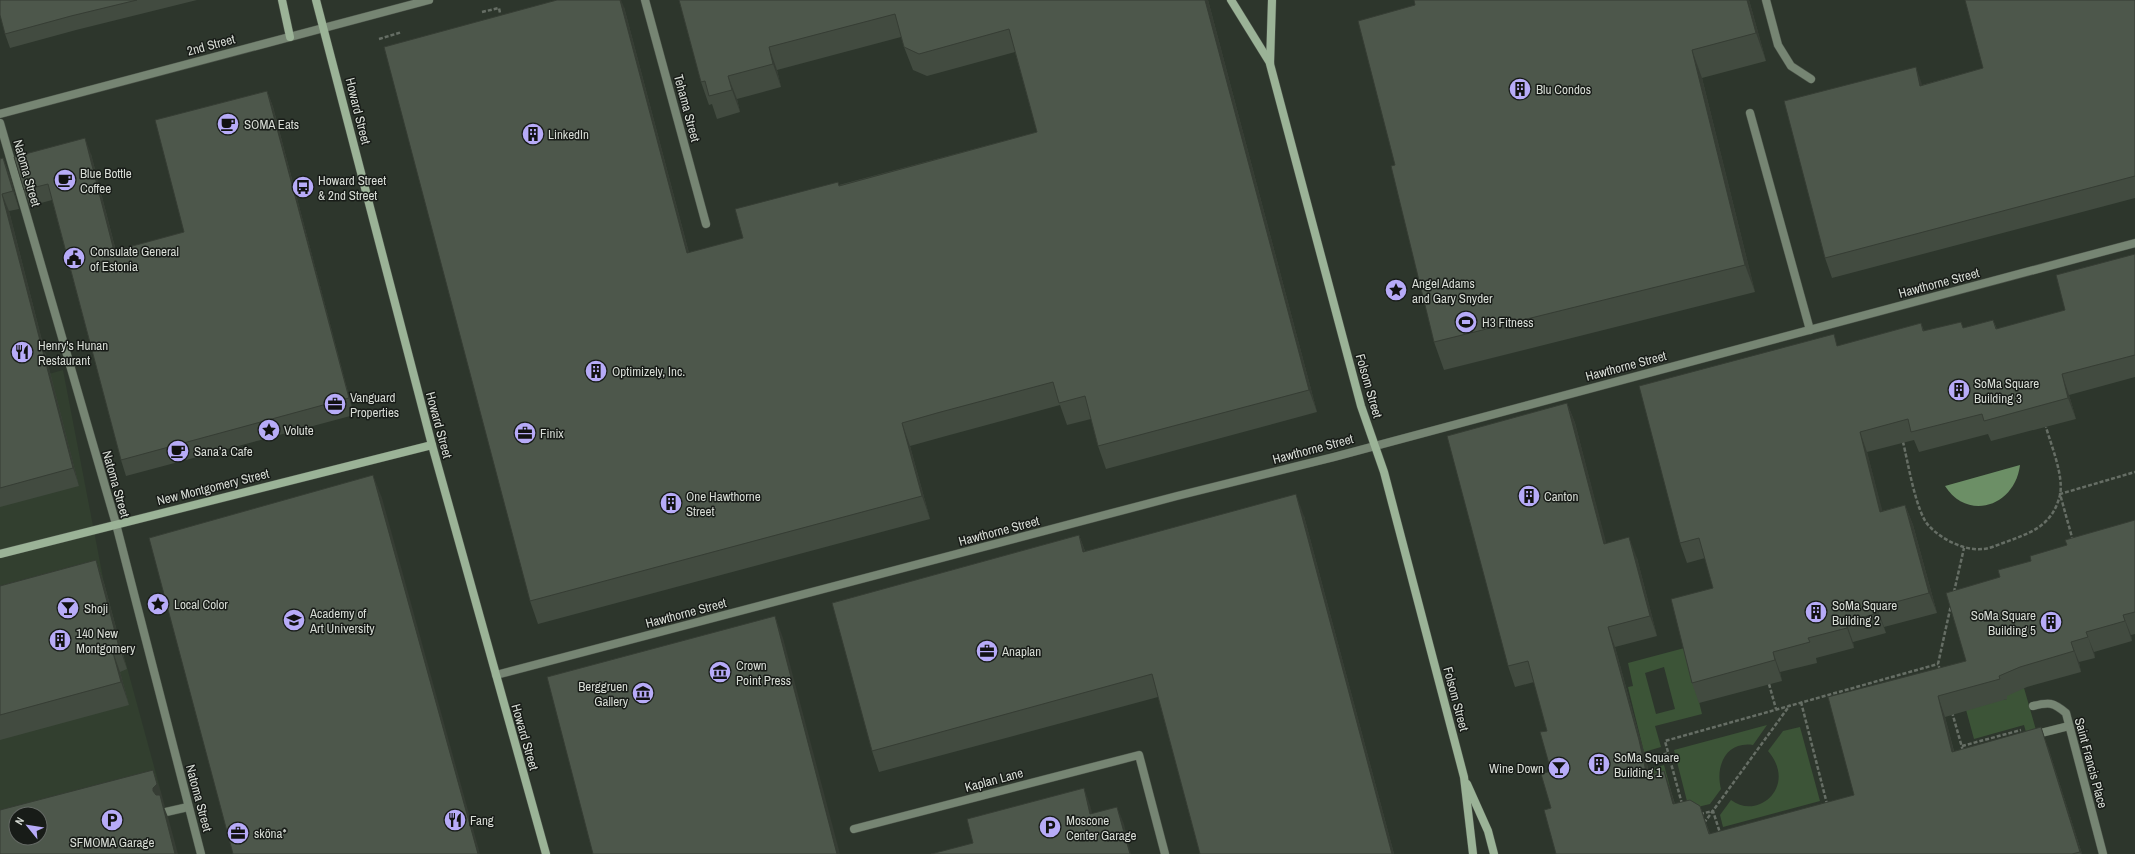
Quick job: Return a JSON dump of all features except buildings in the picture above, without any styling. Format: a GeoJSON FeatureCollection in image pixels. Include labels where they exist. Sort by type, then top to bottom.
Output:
{"type":"FeatureCollection","features":[{"type":"Feature","properties":{"kind":"main road"},"geometry":{"type":"LineString","coordinates":[[282,0],[290,36]]}},
{"type":"Feature","properties":{"kind":"main road","name":"Howard Street"},"geometry":{"type":"LineString","coordinates":[[316,0],[432,445],[546,854]]}},
{"type":"Feature","properties":{"kind":"main road"},"geometry":{"type":"LineString","coordinates":[[1231,0],[1270,64]]}},
{"type":"Feature","properties":{"kind":"main road","name":"Folsom Street"},"geometry":{"type":"LineString","coordinates":[[1272,0],[1270,64],[1361,406],[1384,472],[1464,777],[1473,854]]}},
{"type":"Feature","properties":{"kind":"main road","name":"New Montgomery Street"},"geometry":{"type":"LineString","coordinates":[[0,554],[432,445]]}},
{"type":"Feature","properties":{"kind":"main road","name":"Folsom Street"},"geometry":{"type":"LineString","coordinates":[[1464,777],[1488,831],[1494,854]]}},
{"type":"Feature","properties":{"kind":"street","name":"2nd Street"},"geometry":{"type":"LineString","coordinates":[[0,114],[429,0]]}},
{"type":"Feature","properties":{"kind":"street","name":"Tehama Street"},"geometry":{"type":"LineString","coordinates":[[645,0],[706,224]]}},
{"type":"Feature","properties":{"kind":"street"},"geometry":{"type":"LineString","coordinates":[[1766,0],[1778,45],[1791,66],[1810,79]]}},
{"type":"Feature","properties":{"kind":"street"},"geometry":{"type":"LineString","coordinates":[[1750,113],[1810,330]]}},
{"type":"Feature","properties":{"kind":"street","name":"Natoma Street"},"geometry":{"type":"LineString","coordinates":[[0,123],[116,524],[201,854]]}},
{"type":"Feature","properties":{"kind":"street","name":"Hawthorne Street"},"geometry":{"type":"LineString","coordinates":[[496,675],[1375,445],[2135,243]]}},
{"type":"Feature","properties":{"kind":"street","name":"Saint Francis Place"},"geometry":{"type":"LineString","coordinates":[[2033,706],[2047,702],[2057,706],[2066,713],[2103,854]]}},
{"type":"Feature","properties":{"kind":"street"},"geometry":{"type":"LineString","coordinates":[[2041,733],[2069,726]]}},
{"type":"Feature","properties":{"kind":"street","name":"Kaplan Lane"},"geometry":{"type":"LineString","coordinates":[[854,829],[1139,755],[1165,854]]}},
{"type":"Feature","properties":{"kind":"street"},"geometry":{"type":"LineString","coordinates":[[166,812],[188,806]]}},
{"type":"Feature","properties":{"kind":"path"},"geometry":{"type":"LineString","coordinates":[[482,12],[499,8],[500,13]]}},
{"type":"Feature","properties":{"kind":"path"},"geometry":{"type":"LineString","coordinates":[[379,39],[402,32]]}},
{"type":"Feature","properties":{"kind":"path"},"geometry":{"type":"LineString","coordinates":[[2046,427],[2058,471],[2060,494],[2074,544]]}},
{"type":"Feature","properties":{"kind":"path"},"geometry":{"type":"LineString","coordinates":[[1904,442],[1921,513],[1928,526],[1941,536],[1964,548],[1984,549],[2036,531],[2050,516],[2060,494],[2135,472]]}},
{"type":"Feature","properties":{"kind":"path"},"geometry":{"type":"LineString","coordinates":[[1953,594],[1964,548]]}},
{"type":"Feature","properties":{"kind":"path"},"geometry":{"type":"LineString","coordinates":[[1940,672],[1938,664],[1952,602]]}},
{"type":"Feature","properties":{"kind":"path"},"geometry":{"type":"LineString","coordinates":[[1684,810],[1665,741],[1938,664]]}},
{"type":"Feature","properties":{"kind":"path"},"geometry":{"type":"LineString","coordinates":[[1770,684],[1776,709]]}},
{"type":"Feature","properties":{"kind":"path"},"geometry":{"type":"LineString","coordinates":[[1801,702],[1828,806]]}},
{"type":"Feature","properties":{"kind":"path"},"geometry":{"type":"LineString","coordinates":[[1704,824],[1790,705]]}},
{"type":"Feature","properties":{"kind":"path"},"geometry":{"type":"LineString","coordinates":[[1951,709],[1964,753]]}},
{"type":"Feature","properties":{"kind":"path"},"geometry":{"type":"LineString","coordinates":[[1962,746],[2020,729],[2022,736]]}},
{"type":"Feature","properties":{"kind":"path"},"geometry":{"type":"LineString","coordinates":[[1646,760],[1668,753]]}},
{"type":"Feature","properties":{"kind":"path"},"geometry":{"type":"LineString","coordinates":[[1692,816],[1713,811]]}},
{"type":"Feature","properties":{"kind":"path"},"geometry":{"type":"LineString","coordinates":[[1713,811],[1721,837]]}},
{"type":"Feature","properties":{"kind":"shaded area"},"geometry":{"type":"Polygon","coordinates":[[[63,370],[104,583],[161,792],[48,822],[48,806],[8,806],[8,824],[0,835],[0,388],[63,370]]]}},
{"type":"Feature","properties":{"kind":"shaded area"},"geometry":{"type":"Polygon","coordinates":[[[2020,465],[2016,479],[2009,491],[2000,499],[1989,504],[1978,506],[1966,504],[1955,497],[1945,486],[2020,465]]]}},
{"type":"Feature","properties":{"kind":"shaded area"},"geometry":{"type":"Polygon","coordinates":[[[1692,646],[1688,657],[1702,714],[1655,726],[1661,747],[1644,752],[1628,687],[1633,686],[1628,663],[1692,646]],[[1664,667],[1645,673],[1656,714],[1675,709],[1664,667]]]}},
{"type":"Feature","properties":{"kind":"shaded area"},"geometry":{"type":"Polygon","coordinates":[[[2024,688],[2040,744],[2030,747],[2024,725],[1974,739],[1965,706],[2007,699],[2006,693],[2024,688]]]}},
{"type":"Feature","properties":{"kind":"shaded area"},"geometry":{"type":"Polygon","coordinates":[[[1767,725],[1753,745],[1736,747],[1729,751],[1721,764],[1721,789],[1710,804],[1689,809],[1674,750],[1767,725]]]}},
{"type":"Feature","properties":{"kind":"shaded area"},"geometry":{"type":"Polygon","coordinates":[[[1800,727],[1820,801],[1723,827],[1720,815],[1731,800],[1742,805],[1752,806],[1762,803],[1771,796],[1777,787],[1779,776],[1776,764],[1768,751],[1783,731],[1800,727]]]}},
{"type":"Feature","properties":{"kind":"shaded area"},"geometry":{"type":"Polygon","coordinates":[[[1664,765],[1671,791],[1650,798],[1642,771],[1664,765]]]}},
{"type":"Feature","properties":{"kind":"place","name":"Blu Condos"},"geometry":{"type":"Point","coordinates":[1520,89]}},
{"type":"Feature","properties":{"kind":"place","name":"SOMA Eats"},"geometry":{"type":"Point","coordinates":[228,124]}},
{"type":"Feature","properties":{"kind":"place","name":"LinkedIn"},"geometry":{"type":"Point","coordinates":[533,134]}},
{"type":"Feature","properties":{"kind":"place","name":"Blue Bottle Coffee"},"geometry":{"type":"Point","coordinates":[65,180]}},
{"type":"Feature","properties":{"kind":"place","name":"Howard Street & 2nd Street"},"geometry":{"type":"Point","coordinates":[303,187]}},
{"type":"Feature","properties":{"kind":"place","name":"Consulate General of Estonia"},"geometry":{"type":"Point","coordinates":[74,258]}},
{"type":"Feature","properties":{"kind":"place","name":"Angel Adams and Gary Snyder"},"geometry":{"type":"Point","coordinates":[1396,290]}},
{"type":"Feature","properties":{"kind":"place","name":"H3 Fitness"},"geometry":{"type":"Point","coordinates":[1466,322]}},
{"type":"Feature","properties":{"kind":"place","name":"Henry's Hunan Restaurant"},"geometry":{"type":"Point","coordinates":[22,352]}},
{"type":"Feature","properties":{"kind":"place","name":"Optimizely, Inc."},"geometry":{"type":"Point","coordinates":[596,371]}},
{"type":"Feature","properties":{"kind":"place","name":"SoMa Square Building 3"},"geometry":{"type":"Point","coordinates":[1959,390]}},
{"type":"Feature","properties":{"kind":"place","name":"Vanguard Properties"},"geometry":{"type":"Point","coordinates":[335,404]}},
{"type":"Feature","properties":{"kind":"place","name":"Volute"},"geometry":{"type":"Point","coordinates":[269,430]}},
{"type":"Feature","properties":{"kind":"place","name":"Finix"},"geometry":{"type":"Point","coordinates":[525,433]}},
{"type":"Feature","properties":{"kind":"place","name":"Sana’a Cafe"},"geometry":{"type":"Point","coordinates":[178,451]}},
{"type":"Feature","properties":{"kind":"place","name":"Canton"},"geometry":{"type":"Point","coordinates":[1529,496]}},
{"type":"Feature","properties":{"kind":"place","name":"One Hawthorne Street"},"geometry":{"type":"Point","coordinates":[671,503]}},
{"type":"Feature","properties":{"kind":"place","name":"Local Color"},"geometry":{"type":"Point","coordinates":[158,604]}},
{"type":"Feature","properties":{"kind":"place","name":"Shoji"},"geometry":{"type":"Point","coordinates":[68,608]}},
{"type":"Feature","properties":{"kind":"place","name":"SoMa Square Building 2"},"geometry":{"type":"Point","coordinates":[1816,612]}},
{"type":"Feature","properties":{"kind":"place","name":"Academy of Art University"},"geometry":{"type":"Point","coordinates":[294,620]}},
{"type":"Feature","properties":{"kind":"place","name":"SoMa Square Building 5"},"geometry":{"type":"Point","coordinates":[2051,622]}},
{"type":"Feature","properties":{"kind":"place","name":"140 New Montgomery"},"geometry":{"type":"Point","coordinates":[60,640]}},
{"type":"Feature","properties":{"kind":"place","name":"Anaplan"},"geometry":{"type":"Point","coordinates":[987,651]}},
{"type":"Feature","properties":{"kind":"place","name":"Crown Point Press"},"geometry":{"type":"Point","coordinates":[720,672]}},
{"type":"Feature","properties":{"kind":"place","name":"Berggruen Gallery"},"geometry":{"type":"Point","coordinates":[643,693]}},
{"type":"Feature","properties":{"kind":"place","name":"SoMa Square Building 1"},"geometry":{"type":"Point","coordinates":[1599,764]}},
{"type":"Feature","properties":{"kind":"place","name":"Wine Down"},"geometry":{"type":"Point","coordinates":[1559,768]}},
{"type":"Feature","properties":{"kind":"place","name":"SFMOMA Garage"},"geometry":{"type":"Point","coordinates":[112,820]}},
{"type":"Feature","properties":{"kind":"place","name":"Fang"},"geometry":{"type":"Point","coordinates":[455,820]}},
{"type":"Feature","properties":{"kind":"place","name":"Moscone Center Garage"},"geometry":{"type":"Point","coordinates":[1050,827]}},
{"type":"Feature","properties":{"kind":"place","name":"sköna*"},"geometry":{"type":"Point","coordinates":[238,833]}}]}
